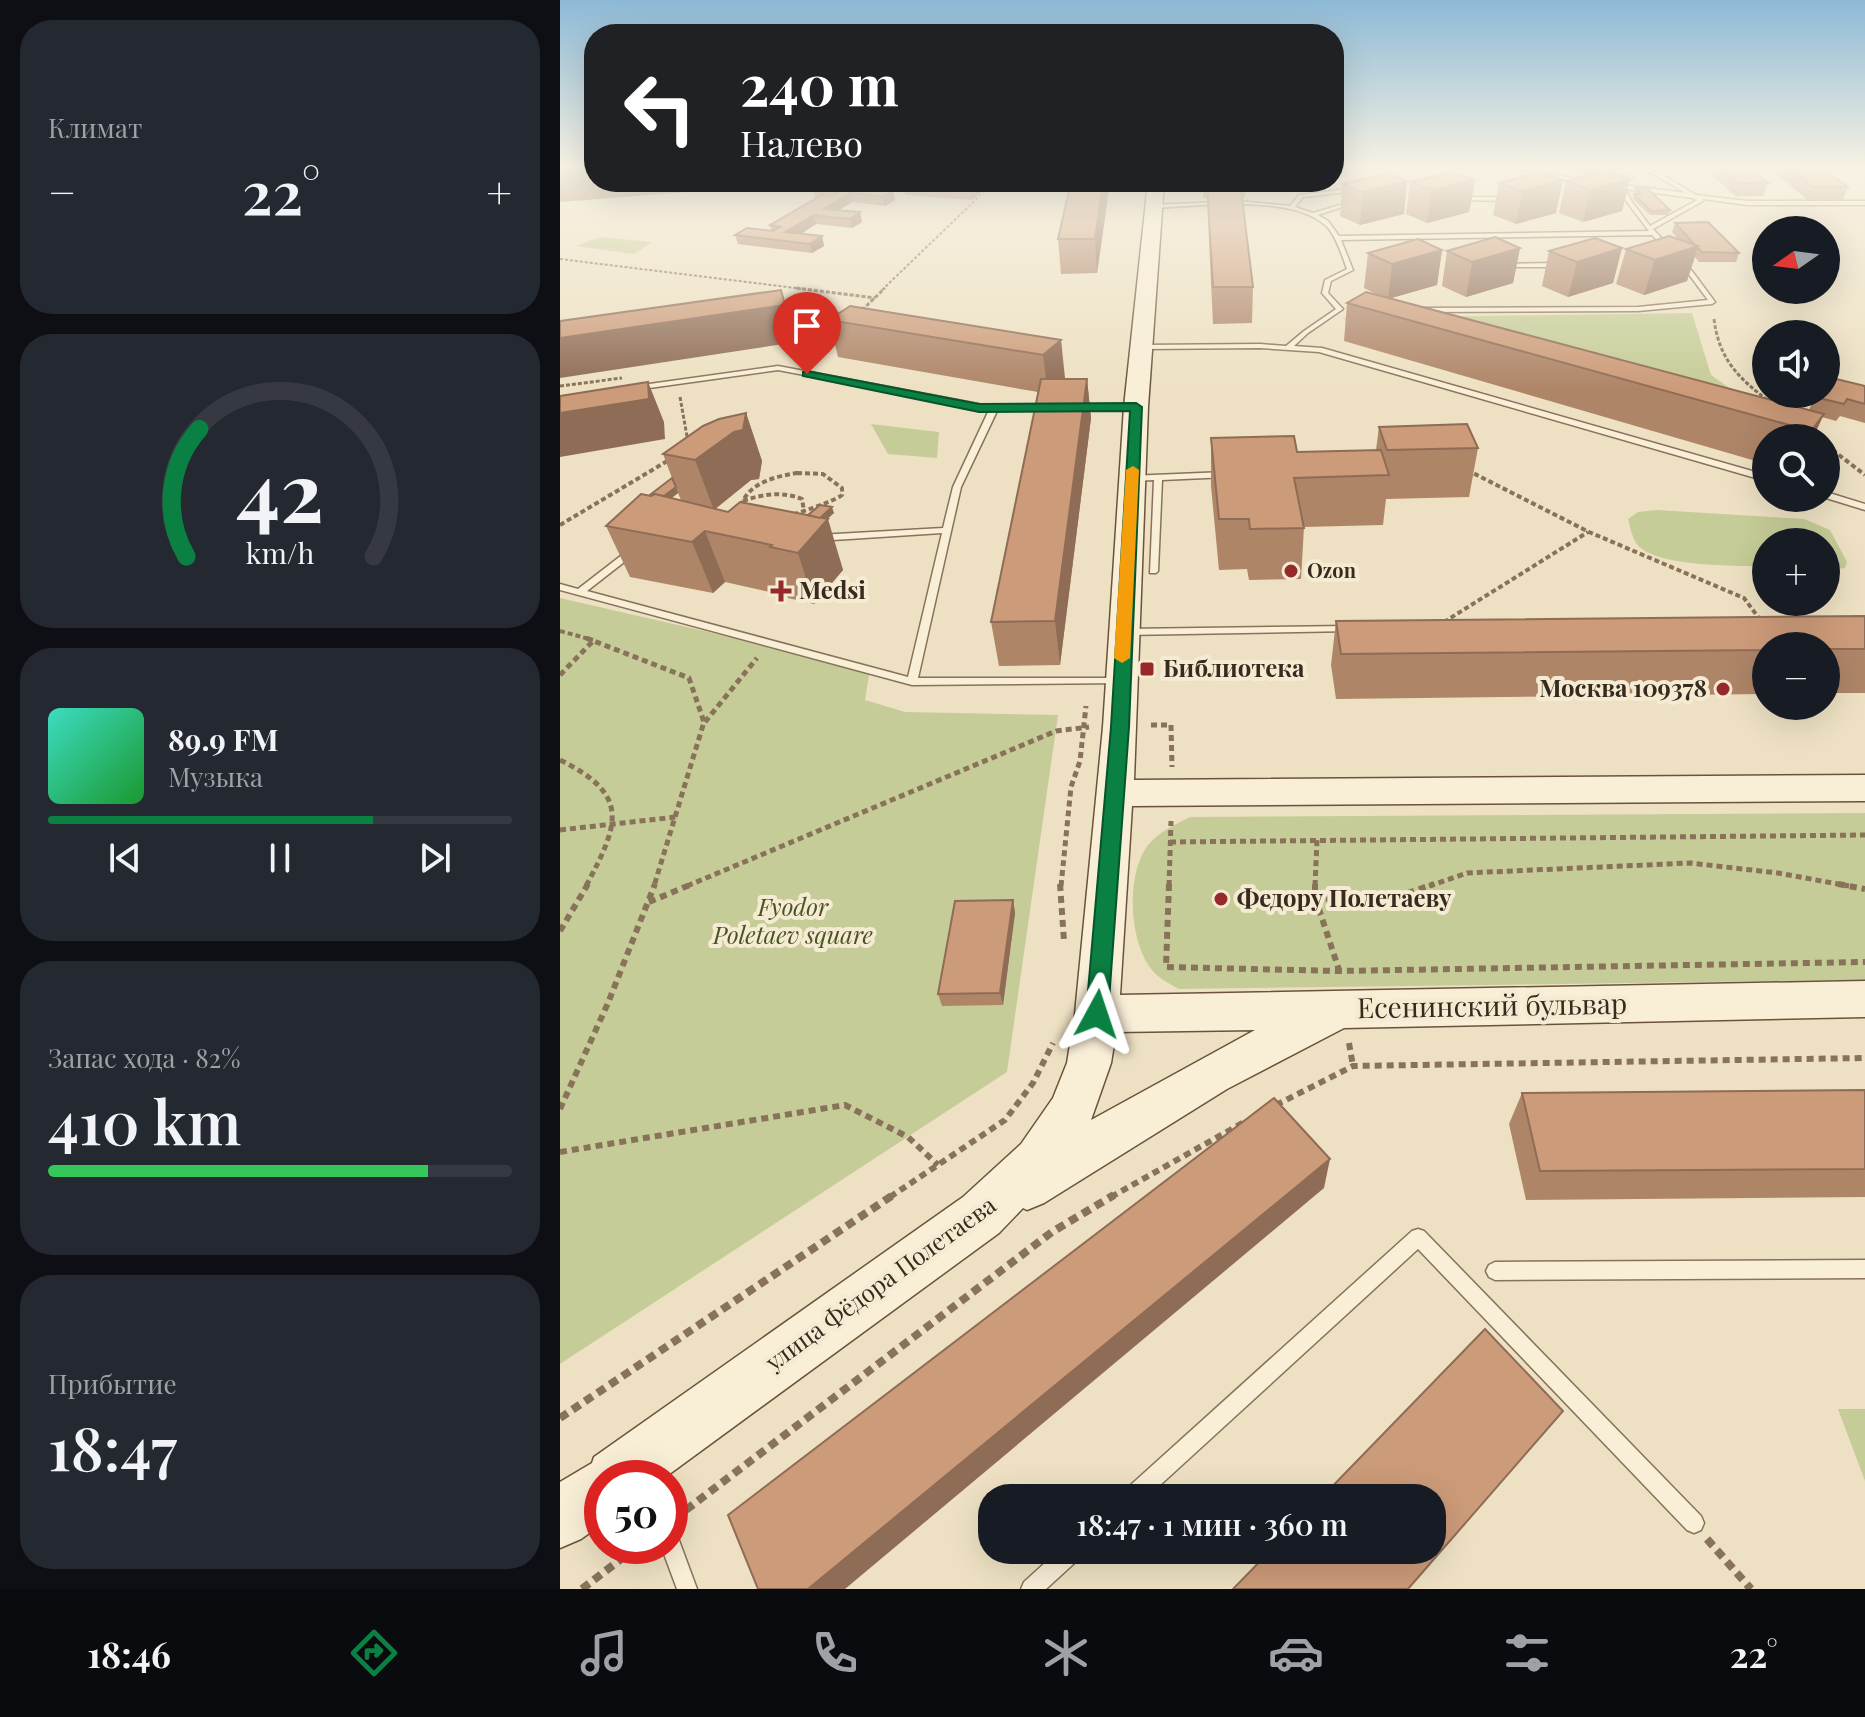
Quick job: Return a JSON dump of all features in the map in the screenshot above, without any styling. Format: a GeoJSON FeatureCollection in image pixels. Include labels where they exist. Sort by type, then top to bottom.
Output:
{"type":"FeatureCollection","features":[{"type":"Feature","properties":{"kind":"main road","name":"улица Фёдора Полетаева"},"geometry":{"type":"LineString","coordinates":[[648,1460],[981,1215],[1038,1160],[1072,1110],[1089,1063],[1076,1020],[1115,793],[1123,632],[1145,478],[1136,407],[1151,241]]}},
{"type":"Feature","properties":{"kind":"main road"},"geometry":{"type":"LineString","coordinates":[[1115,793],[1865,788]]}},
{"type":"Feature","properties":{"kind":"main road"},"geometry":{"type":"LineString","coordinates":[[1076,1020],[1341,990]]}},
{"type":"Feature","properties":{"kind":"main road","name":"Есенинский бульвар"},"geometry":{"type":"LineString","coordinates":[[981,1215],[1223,1067],[1341,990],[1865,999]]}},
{"type":"Feature","properties":{"kind":"main road","name":"улица Фёдора Полетаева"},"geometry":{"type":"LineString","coordinates":[[560,1518],[584,1503]]}},
{"type":"Feature","properties":{"kind":"lane"},"geometry":{"type":"LineString","coordinates":[[1340,241],[1350,270]]}},
{"type":"Feature","properties":{"kind":"lane"},"geometry":{"type":"LineString","coordinates":[[1412,310],[1638,309],[1712,302],[1699,279],[1662,241]]}},
{"type":"Feature","properties":{"kind":"lane"},"geometry":{"type":"LineString","coordinates":[[1668,263],[1683,263]]}},
{"type":"Feature","properties":{"kind":"lane"},"geometry":{"type":"LineString","coordinates":[[1487,266],[1562,265]]}},
{"type":"Feature","properties":{"kind":"lane"},"geometry":{"type":"LineString","coordinates":[[1340,309],[1325,293],[1328,280],[1350,270],[1366,269]]}},
{"type":"Feature","properties":{"kind":"lane"},"geometry":{"type":"LineString","coordinates":[[1288,348],[1340,309],[1355,310]]}},
{"type":"Feature","properties":{"kind":"lane"},"geometry":{"type":"LineString","coordinates":[[1142,347],[1319,350],[1752,474]]}},
{"type":"Feature","properties":{"kind":"lane"},"geometry":{"type":"LineString","coordinates":[[622,390],[778,368],[994,409],[1136,407]]}},
{"type":"Feature","properties":{"kind":"lane"},"geometry":{"type":"LineString","coordinates":[[912,682],[957,487],[994,409]]}},
{"type":"Feature","properties":{"kind":"lane"},"geometry":{"type":"LineString","coordinates":[[1153,571],[1145,478],[1237,474]]}},
{"type":"Feature","properties":{"kind":"lane"},"geometry":{"type":"LineString","coordinates":[[1840,499],[1865,507]]}},
{"type":"Feature","properties":{"kind":"lane"},"geometry":{"type":"LineString","coordinates":[[742,531],[794,538],[862,538],[947,530]]}},
{"type":"Feature","properties":{"kind":"lane"},"geometry":{"type":"LineString","coordinates":[[580,592],[641,544]]}},
{"type":"Feature","properties":{"kind":"lane"},"geometry":{"type":"LineString","coordinates":[[560,587],[912,682],[1122,681]]}},
{"type":"Feature","properties":{"kind":"lane"},"geometry":{"type":"LineString","coordinates":[[1123,632],[1356,629]]}},
{"type":"Feature","properties":{"kind":"lane"},"geometry":{"type":"LineString","coordinates":[[1146,1484],[1418,1237],[1694,1523]]}},
{"type":"Feature","properties":{"kind":"lane"},"geometry":{"type":"LineString","coordinates":[[1495,1271],[1865,1269]]}},
{"type":"Feature","properties":{"kind":"lane"},"geometry":{"type":"LineString","coordinates":[[678,1564],[687,1589]]}},
{"type":"Feature","properties":{"kind":"lane"},"geometry":{"type":"LineString","coordinates":[[1031,1589],[1059,1564]]}},
{"type":"Feature","properties":{"kind":"path"},"geometry":{"type":"LineString","coordinates":[[855,316],[933,241]]}},
{"type":"Feature","properties":{"kind":"path"},"geometry":{"type":"LineString","coordinates":[[560,259],[875,298]]}},
{"type":"Feature","properties":{"kind":"path"},"geometry":{"type":"LineString","coordinates":[[1712,302],[1715,337],[1731,373],[1780,410]]}},
{"type":"Feature","properties":{"kind":"path"},"geometry":{"type":"LineString","coordinates":[[799,362],[844,325]]}},
{"type":"Feature","properties":{"kind":"path"},"geometry":{"type":"LineString","coordinates":[[680,397],[689,449]]}},
{"type":"Feature","properties":{"kind":"path"},"geometry":{"type":"LineString","coordinates":[[560,525],[676,456]]}},
{"type":"Feature","properties":{"kind":"path"},"geometry":{"type":"LineString","coordinates":[[1840,456],[1865,475]]}},
{"type":"Feature","properties":{"kind":"path"},"geometry":{"type":"LineString","coordinates":[[1459,466],[1589,532],[1744,598],[1764,625]]}},
{"type":"Feature","properties":{"kind":"path"},"geometry":{"type":"LineString","coordinates":[[797,473],[821,473],[842,488],[842,495],[835,501],[775,521],[753,523],[739,514],[742,501],[759,484],[797,473]]}},
{"type":"Feature","properties":{"kind":"path"},"geometry":{"type":"LineString","coordinates":[[742,501],[768,494],[790,494],[802,499],[805,509]]}},
{"type":"Feature","properties":{"kind":"path"},"geometry":{"type":"LineString","coordinates":[[794,538],[791,524],[805,509]]}},
{"type":"Feature","properties":{"kind":"path"},"geometry":{"type":"LineString","coordinates":[[801,515],[818,513]]}},
{"type":"Feature","properties":{"kind":"path"},"geometry":{"type":"LineString","coordinates":[[742,531],[759,517]]}},
{"type":"Feature","properties":{"kind":"path"},"geometry":{"type":"LineString","coordinates":[[1434,629],[1589,532]]}},
{"type":"Feature","properties":{"kind":"path"},"geometry":{"type":"LineString","coordinates":[[560,631],[594,640],[689,678],[704,722]]}},
{"type":"Feature","properties":{"kind":"path"},"geometry":{"type":"LineString","coordinates":[[560,675],[594,640]]}},
{"type":"Feature","properties":{"kind":"path"},"geometry":{"type":"LineString","coordinates":[[560,1109],[649,902],[704,722],[758,657]]}},
{"type":"Feature","properties":{"kind":"path"},"geometry":{"type":"LineString","coordinates":[[1065,949],[1060,877],[1071,787],[1080,761],[1089,682]]}},
{"type":"Feature","properties":{"kind":"path"},"geometry":{"type":"LineString","coordinates":[[649,902],[1056,731],[1084,727]]}},
{"type":"Feature","properties":{"kind":"path"},"geometry":{"type":"LineString","coordinates":[[560,760],[593,777],[610,798],[612,825],[592,878],[560,931]]}},
{"type":"Feature","properties":{"kind":"path"},"geometry":{"type":"LineString","coordinates":[[560,830],[676,817]]}},
{"type":"Feature","properties":{"kind":"path"},"geometry":{"type":"LineString","coordinates":[[1865,835],[1170,842],[1166,967],[1341,990],[1865,962]]}},
{"type":"Feature","properties":{"kind":"path"},"geometry":{"type":"LineString","coordinates":[[1317,840],[1315,897],[1341,990]]}},
{"type":"Feature","properties":{"kind":"path"},"geometry":{"type":"LineString","coordinates":[[1315,897],[1373,905],[1467,873],[1616,864],[1690,863],[1778,873],[1865,889]]}},
{"type":"Feature","properties":{"kind":"path"},"geometry":{"type":"LineString","coordinates":[[560,1418],[1005,1120],[1033,1083],[1053,1042],[1076,1020]]}},
{"type":"Feature","properties":{"kind":"path"},"geometry":{"type":"LineString","coordinates":[[688,1508],[1052,1232],[1195,1147],[1353,1066],[1865,1058]]}},
{"type":"Feature","properties":{"kind":"path"},"geometry":{"type":"LineString","coordinates":[[560,1152],[845,1105],[908,1137],[938,1165]]}},
{"type":"Feature","properties":{"kind":"path"},"geometry":{"type":"LineString","coordinates":[[1694,1523],[1751,1589]]}},
{"type":"Feature","properties":{"kind":"path"},"geometry":{"type":"LineString","coordinates":[[582,1589],[615,1564]]}},
{"type":"Feature","properties":{"kind":"green space"},"geometry":{"type":"Polygon","coordinates":[[[589,241],[651,242],[634,254],[576,246],[589,241]]]}},
{"type":"Feature","properties":{"kind":"green space"},"geometry":{"type":"Polygon","coordinates":[[[1692,313],[1711,375],[1752,404],[1752,408],[1758,408],[1781,424],[1752,424],[1752,430],[1341,318],[1692,313]]]}},
{"type":"Feature","properties":{"kind":"green space"},"geometry":{"type":"Polygon","coordinates":[[[871,424],[939,432],[937,458],[888,454],[871,424]]]}},
{"type":"Feature","properties":{"kind":"green space"},"geometry":{"type":"Polygon","coordinates":[[[1657,510],[1804,519],[1825,528],[1752,528],[1752,566],[1696,564],[1659,557],[1636,543],[1628,519],[1638,512],[1657,510]]]}},
{"type":"Feature","properties":{"kind":"green space"},"geometry":{"type":"Polygon","coordinates":[[[1840,549],[1847,562],[1845,568],[1840,569],[1840,549]]]}},
{"type":"Feature","properties":{"kind":"green space","name":"Fyodor Poletaev square"},"geometry":{"type":"Polygon","coordinates":[[[560,598],[870,669],[865,700],[905,712],[1058,715],[1007,1072],[560,1364],[560,598]]]}},
{"type":"Feature","properties":{"kind":"green space"},"geometry":{"type":"Polygon","coordinates":[[[1865,813],[1865,980],[1179,989],[1159,977],[1149,966],[1142,954],[1134,923],[1133,888],[1141,857],[1157,836],[1190,817],[1865,813]]]}},
{"type":"Feature","properties":{"kind":"green space"},"geometry":{"type":"Polygon","coordinates":[[[1838,1409],[1865,1409],[1865,1481],[1838,1409]]]}},
{"type":"Feature","properties":{"kind":"building"},"geometry":{"type":"Polygon","coordinates":[[[1210,241],[1247,241],[1253,287],[1213,287],[1210,241]]]}},
{"type":"Feature","properties":{"kind":"building"},"geometry":{"type":"Polygon","coordinates":[[[1410,241],[1423,241],[1442,250],[1392,264],[1368,253],[1410,241]]]}},
{"type":"Feature","properties":{"kind":"building"},"geometry":{"type":"Polygon","coordinates":[[[1481,241],[1504,241],[1520,248],[1472,262],[1447,251],[1481,241]]]}},
{"type":"Feature","properties":{"kind":"building"},"geometry":{"type":"Polygon","coordinates":[[[1584,241],[1604,241],[1622,248],[1577,262],[1549,251],[1584,241]]]}},
{"type":"Feature","properties":{"kind":"building"},"geometry":{"type":"Polygon","coordinates":[[[1652,241],[1684,241],[1698,246],[1655,260],[1626,249],[1652,241]]]}},
{"type":"Feature","properties":{"kind":"building"},"geometry":{"type":"Polygon","coordinates":[[[1692,241],[1727,241],[1739,253],[1702,252],[1692,241]]]}},
{"type":"Feature","properties":{"kind":"building"},"geometry":{"type":"Polygon","coordinates":[[[781,290],[785,305],[560,338],[560,321],[781,290]]]}},
{"type":"Feature","properties":{"kind":"building"},"geometry":{"type":"Polygon","coordinates":[[[1366,292],[1752,395],[1752,408],[1801,408],[1824,414],[1816,424],[1786,424],[1347,303],[1366,292]]]}},
{"type":"Feature","properties":{"kind":"building"},"geometry":{"type":"Polygon","coordinates":[[[850,306],[1061,340],[1043,355],[829,320],[850,306]]]}},
{"type":"Feature","properties":{"kind":"building"},"geometry":{"type":"Polygon","coordinates":[[[1041,379],[1087,379],[1055,621],[991,622],[1041,379]]]}},
{"type":"Feature","properties":{"kind":"building"},"geometry":{"type":"Polygon","coordinates":[[[1840,380],[1865,386],[1865,404],[1847,399],[1844,404],[1840,403],[1840,380]]]}},
{"type":"Feature","properties":{"kind":"building"},"geometry":{"type":"Polygon","coordinates":[[[648,382],[649,399],[560,413],[560,396],[648,382]]]}},
{"type":"Feature","properties":{"kind":"building"},"geometry":{"type":"Polygon","coordinates":[[[746,413],[743,430],[734,432],[695,460],[663,454],[703,426],[746,413]]]}},
{"type":"Feature","properties":{"kind":"building"},"geometry":{"type":"Polygon","coordinates":[[[1467,424],[1478,448],[1387,450],[1379,427],[1467,424]]]}},
{"type":"Feature","properties":{"kind":"building"},"geometry":{"type":"Polygon","coordinates":[[[1294,436],[1297,452],[1381,450],[1389,475],[1294,478],[1304,528],[1250,529],[1249,519],[1219,519],[1211,438],[1294,436]]]}},
{"type":"Feature","properties":{"kind":"building"},"geometry":{"type":"Polygon","coordinates":[[[672,478],[676,487],[664,496],[651,494],[672,478]]]}},
{"type":"Feature","properties":{"kind":"building"},"geometry":{"type":"Polygon","coordinates":[[[641,494],[655,494],[728,512],[740,502],[828,519],[798,553],[705,531],[692,542],[606,526],[641,494]]]}},
{"type":"Feature","properties":{"kind":"building"},"geometry":{"type":"Polygon","coordinates":[[[820,505],[832,507],[820,518],[808,515],[820,505]]]}},
{"type":"Feature","properties":{"kind":"building"},"geometry":{"type":"Polygon","coordinates":[[[1865,616],[1865,649],[1840,649],[1840,632],[1752,632],[1752,650],[1341,654],[1336,621],[1865,616]]]}},
{"type":"Feature","properties":{"kind":"building"},"geometry":{"type":"Polygon","coordinates":[[[1013,900],[1000,993],[938,994],[955,901],[1013,900]]]}},
{"type":"Feature","properties":{"kind":"building"},"geometry":{"type":"Polygon","coordinates":[[[1865,1090],[1865,1169],[1540,1171],[1522,1093],[1865,1090]]]}},
{"type":"Feature","properties":{"kind":"building"},"geometry":{"type":"Polygon","coordinates":[[[1274,1098],[1330,1159],[808,1589],[758,1589],[728,1515],[1274,1098]]]}},
{"type":"Feature","properties":{"kind":"building"},"geometry":{"type":"Polygon","coordinates":[[[1485,1329],[1563,1411],[1446,1545],[1446,1484],[1335,1484],[1485,1329]]]}},
{"type":"Feature","properties":{"kind":"building"},"geometry":{"type":"Polygon","coordinates":[[[1257,1564],[1430,1564],[1408,1589],[1233,1589],[1257,1564]]]}},
{"type":"Feature","properties":{"kind":"slow traffic"},"geometry":{"type":"LineString","coordinates":[[1122,658],[1133,470]]}},
{"type":"Feature","properties":{"kind":"place","name":"Ozon"},"geometry":{"type":"Point","coordinates":[1291,571]}},
{"type":"Feature","properties":{"kind":"place","name":"Medsi"},"geometry":{"type":"Point","coordinates":[781,591]}},
{"type":"Feature","properties":{"kind":"place","name":"Библиотека"},"geometry":{"type":"Point","coordinates":[1147,669]}},
{"type":"Feature","properties":{"kind":"place","name":"Москва 109378"},"geometry":{"type":"Point","coordinates":[1723,689]}},
{"type":"Feature","properties":{"kind":"place","name":"Федору Полетаеву"},"geometry":{"type":"Point","coordinates":[1221,899]}},
{"type":"Feature","properties":{"kind":"route"},"geometry":{"type":"LineString","coordinates":[[807,374],[979,408],[1136,407],[1120,727],[1097,1014]]}}]}
